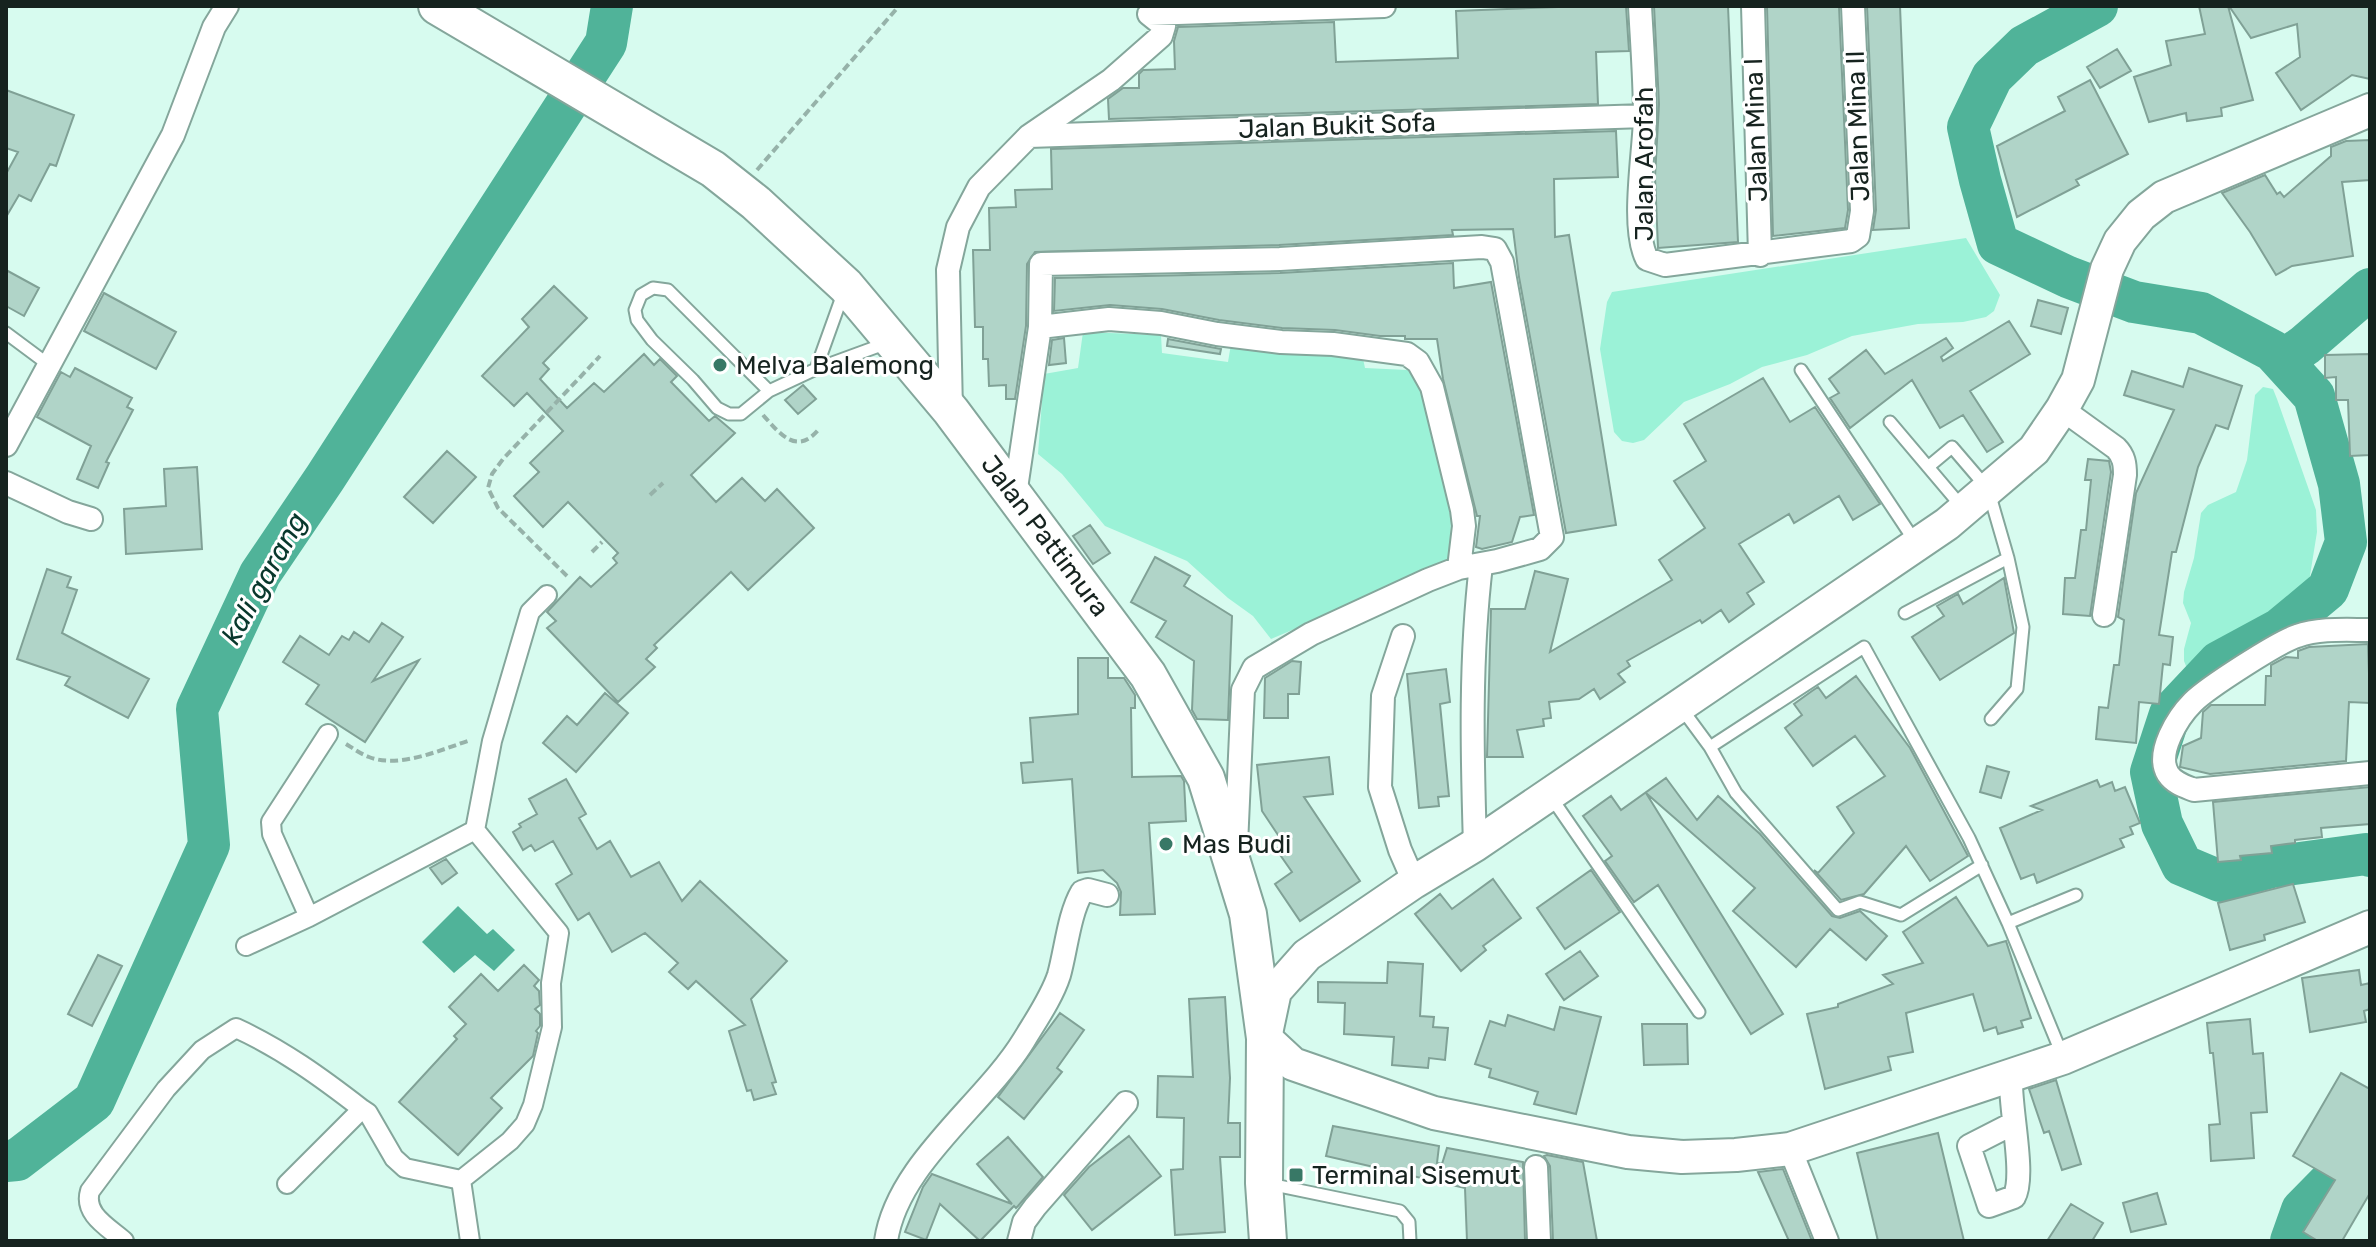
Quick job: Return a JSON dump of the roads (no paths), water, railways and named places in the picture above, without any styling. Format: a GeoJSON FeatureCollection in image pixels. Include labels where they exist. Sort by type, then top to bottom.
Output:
{"type":"FeatureCollection","features":[{"type":"Feature","properties":{"kind":"main road","name":"Jalan Pattimura"},"geometry":{"type":"LineString","coordinates":[[440,8],[713,169],[846,286],[951,411],[1148,675],[1206,778],[1248,914],[1265,1038],[1264,1183],[1268,1241]]}},
{"type":"Feature","properties":{"kind":"main road"},"geometry":{"type":"LineString","coordinates":[[2370,110],[2164,197],[2141,215],[2120,241],[2107,269],[2078,380],[2034,450],[1917,544],[1475,845],[1414,882],[1307,955],[1275,991],[1265,1038],[1293,1064],[1434,1113],[1628,1152],[1682,1157],[1790,1149],[2063,1058],[2370,927]]}},
{"type":"Feature","properties":{"kind":"main road"},"geometry":{"type":"LineString","coordinates":[[1248,914],[1270,945],[1288,955],[1307,955]]}},
{"type":"Feature","properties":{"kind":"street"},"geometry":{"type":"LineString","coordinates":[[6,445],[173,135],[214,27],[227,6]]}},
{"type":"Feature","properties":{"kind":"street"},"geometry":{"type":"LineString","coordinates":[[1149,10],[1384,6]]}},
{"type":"Feature","properties":{"kind":"street","name":"Jalan Arofah"},"geometry":{"type":"LineString","coordinates":[[1640,6],[1645,116],[1640,226],[1642,249],[1647,259],[1665,265],[1851,241]]}},
{"type":"Feature","properties":{"kind":"street","name":"Jalan Mina I"},"geometry":{"type":"LineString","coordinates":[[1753,6],[1760,255]]}},
{"type":"Feature","properties":{"kind":"street","name":"Jalan Mina II"},"geometry":{"type":"LineString","coordinates":[[1851,241],[1858,236],[1862,211],[1853,6]]}},
{"type":"Feature","properties":{"kind":"street"},"geometry":{"type":"LineString","coordinates":[[951,411],[948,270],[958,227],[979,187],[1029,136],[1111,80],[1153,44],[1164,26],[1149,10]]}},
{"type":"Feature","properties":{"kind":"street","name":"Jalan Bukit Sofa"},"geometry":{"type":"LineString","coordinates":[[1029,136],[1645,116]]}},
{"type":"Feature","properties":{"kind":"street"},"geometry":{"type":"LineString","coordinates":[[1015,495],[1040,327],[1041,264],[1280,259],[1482,247],[1495,249],[1502,262],[1552,537],[1540,549],[1470,566],[1311,634],[1254,668],[1243,690],[1236,870]]}},
{"type":"Feature","properties":{"kind":"street"},"geometry":{"type":"LineString","coordinates":[[1040,327],[1109,319],[1161,323],[1217,334],[1407,354],[1418,362],[1432,387],[1436,402],[1462,510],[1470,566],[1474,621],[1471,725],[1475,845]]}},
{"type":"Feature","properties":{"kind":"street"},"geometry":{"type":"LineString","coordinates":[[2062,409],[2116,448],[2125,463],[2104,615]]}},
{"type":"Feature","properties":{"kind":"street"},"geometry":{"type":"LineString","coordinates":[[6,483],[68,512],[91,519]]}},
{"type":"Feature","properties":{"kind":"street"},"geometry":{"type":"LineString","coordinates":[[475,830],[494,733],[530,612],[547,595]]}},
{"type":"Feature","properties":{"kind":"street"},"geometry":{"type":"LineString","coordinates":[[2370,630],[2322,630],[2294,637],[2244,667],[2194,701],[2177,723],[2166,748],[2165,760],[2167,773],[2178,784],[2194,790],[2370,773]]}},
{"type":"Feature","properties":{"kind":"street"},"geometry":{"type":"LineString","coordinates":[[1403,636],[1383,696],[1380,787],[1414,882]]}},
{"type":"Feature","properties":{"kind":"street"},"geometry":{"type":"LineString","coordinates":[[309,917],[272,834],[271,822],[328,734]]}},
{"type":"Feature","properties":{"kind":"street"},"geometry":{"type":"LineString","coordinates":[[246,946],[309,917],[475,830]]}},
{"type":"Feature","properties":{"kind":"street"},"geometry":{"type":"LineString","coordinates":[[461,1180],[510,1141],[525,1124],[533,1105],[552,1027],[551,983],[559,933],[475,830]]}},
{"type":"Feature","properties":{"kind":"street"},"geometry":{"type":"LineString","coordinates":[[886,1241],[904,1191],[944,1136],[1002,1072],[1030,1030],[1057,980],[1082,892],[1088,890],[1107,895]]}},
{"type":"Feature","properties":{"kind":"street"},"geometry":{"type":"LineString","coordinates":[[124,1241],[93,1214],[88,1199],[90,1191],[166,1089],[202,1050],[236,1028],[265,1041],[318,1075],[368,1113],[394,1158],[405,1168],[461,1180]]}},
{"type":"Feature","properties":{"kind":"street"},"geometry":{"type":"LineString","coordinates":[[2011,1076],[2009,1097],[2012,1124]]}},
{"type":"Feature","properties":{"kind":"street"},"geometry":{"type":"LineString","coordinates":[[1019,1241],[1024,1222],[1035,1207],[1126,1103]]}},
{"type":"Feature","properties":{"kind":"street"},"geometry":{"type":"LineString","coordinates":[[287,1184],[362,1109]]}},
{"type":"Feature","properties":{"kind":"street"},"geometry":{"type":"LineString","coordinates":[[1790,1149],[1827,1241]]}},
{"type":"Feature","properties":{"kind":"street"},"geometry":{"type":"LineString","coordinates":[[1536,1167],[1539,1241]]}},
{"type":"Feature","properties":{"kind":"street"},"geometry":{"type":"LineString","coordinates":[[461,1180],[470,1241]]}},
{"type":"Feature","properties":{"kind":"lane"},"geometry":{"type":"LineString","coordinates":[[816,369],[846,286]]}},
{"type":"Feature","properties":{"kind":"lane"},"geometry":{"type":"LineString","coordinates":[[769,391],[668,290],[653,288],[641,295],[635,310],[637,320],[717,408],[729,414],[741,414],[769,391],[816,369],[892,341]]}},
{"type":"Feature","properties":{"kind":"lane"},"geometry":{"type":"LineString","coordinates":[[6,333],[49,365]]}},
{"type":"Feature","properties":{"kind":"lane"},"geometry":{"type":"LineString","coordinates":[[1801,370],[1917,544]]}},
{"type":"Feature","properties":{"kind":"lane"},"geometry":{"type":"LineString","coordinates":[[1890,422],[1928,467],[1976,499]]}},
{"type":"Feature","properties":{"kind":"lane"},"geometry":{"type":"LineString","coordinates":[[1928,467],[1952,447],[2008,558],[2023,627],[2017,689],[1991,719]]}},
{"type":"Feature","properties":{"kind":"lane"},"geometry":{"type":"LineString","coordinates":[[1905,613],[2008,558]]}},
{"type":"Feature","properties":{"kind":"lane"},"geometry":{"type":"LineString","coordinates":[[1710,747],[1864,647],[1982,865],[2063,1058]]}},
{"type":"Feature","properties":{"kind":"lane"},"geometry":{"type":"LineString","coordinates":[[1679,705],[1710,747],[1736,793],[1838,910],[1860,902],[1901,915],[1982,865]]}},
{"type":"Feature","properties":{"kind":"lane"},"geometry":{"type":"LineString","coordinates":[[1548,793],[1699,1012]]}},
{"type":"Feature","properties":{"kind":"lane"},"geometry":{"type":"LineString","coordinates":[[2008,923],[2076,895]]}},
{"type":"Feature","properties":{"kind":"lane"},"geometry":{"type":"LineString","coordinates":[[1264,1183],[1400,1211],[1409,1222],[1410,1241]]}},
{"type":"Feature","properties":{"kind":"waterway","name":"kali garang"},"geometry":{"type":"LineString","coordinates":[[6,1161],[17,1160],[94,1101],[209,845],[197,709],[260,574],[606,43],[612,6]]}},
{"type":"Feature","properties":{"kind":"waterway"},"geometry":{"type":"LineString","coordinates":[[2097,6],[2024,46],[1992,77],[1968,127],[1998,244],[2068,277],[2134,302],[2201,313],[2273,351],[2314,396],[2339,484],[2346,542],[2328,589],[2280,629],[2219,662],[2170,714],[2151,772],[2162,824],[2182,865],[2220,881],[2272,867],[2366,854],[2370,856]]}},
{"type":"Feature","properties":{"kind":"waterway"},"geometry":{"type":"LineString","coordinates":[[2282,361],[2370,289]]}},
{"type":"Feature","properties":{"kind":"waterway"},"geometry":{"type":"LineString","coordinates":[[2291,1241],[2302,1210],[2362,1149],[2370,1133]]}},
{"type":"Feature","properties":{"kind":"place","name":"Melva Balemong"},"geometry":{"type":"Point","coordinates":[720,365]}},
{"type":"Feature","properties":{"kind":"place","name":"Mas Budi"},"geometry":{"type":"Point","coordinates":[1166,844]}},
{"type":"Feature","properties":{"kind":"place","name":"Terminal Sisemut"},"geometry":{"type":"Point","coordinates":[1296,1175]}}]}
